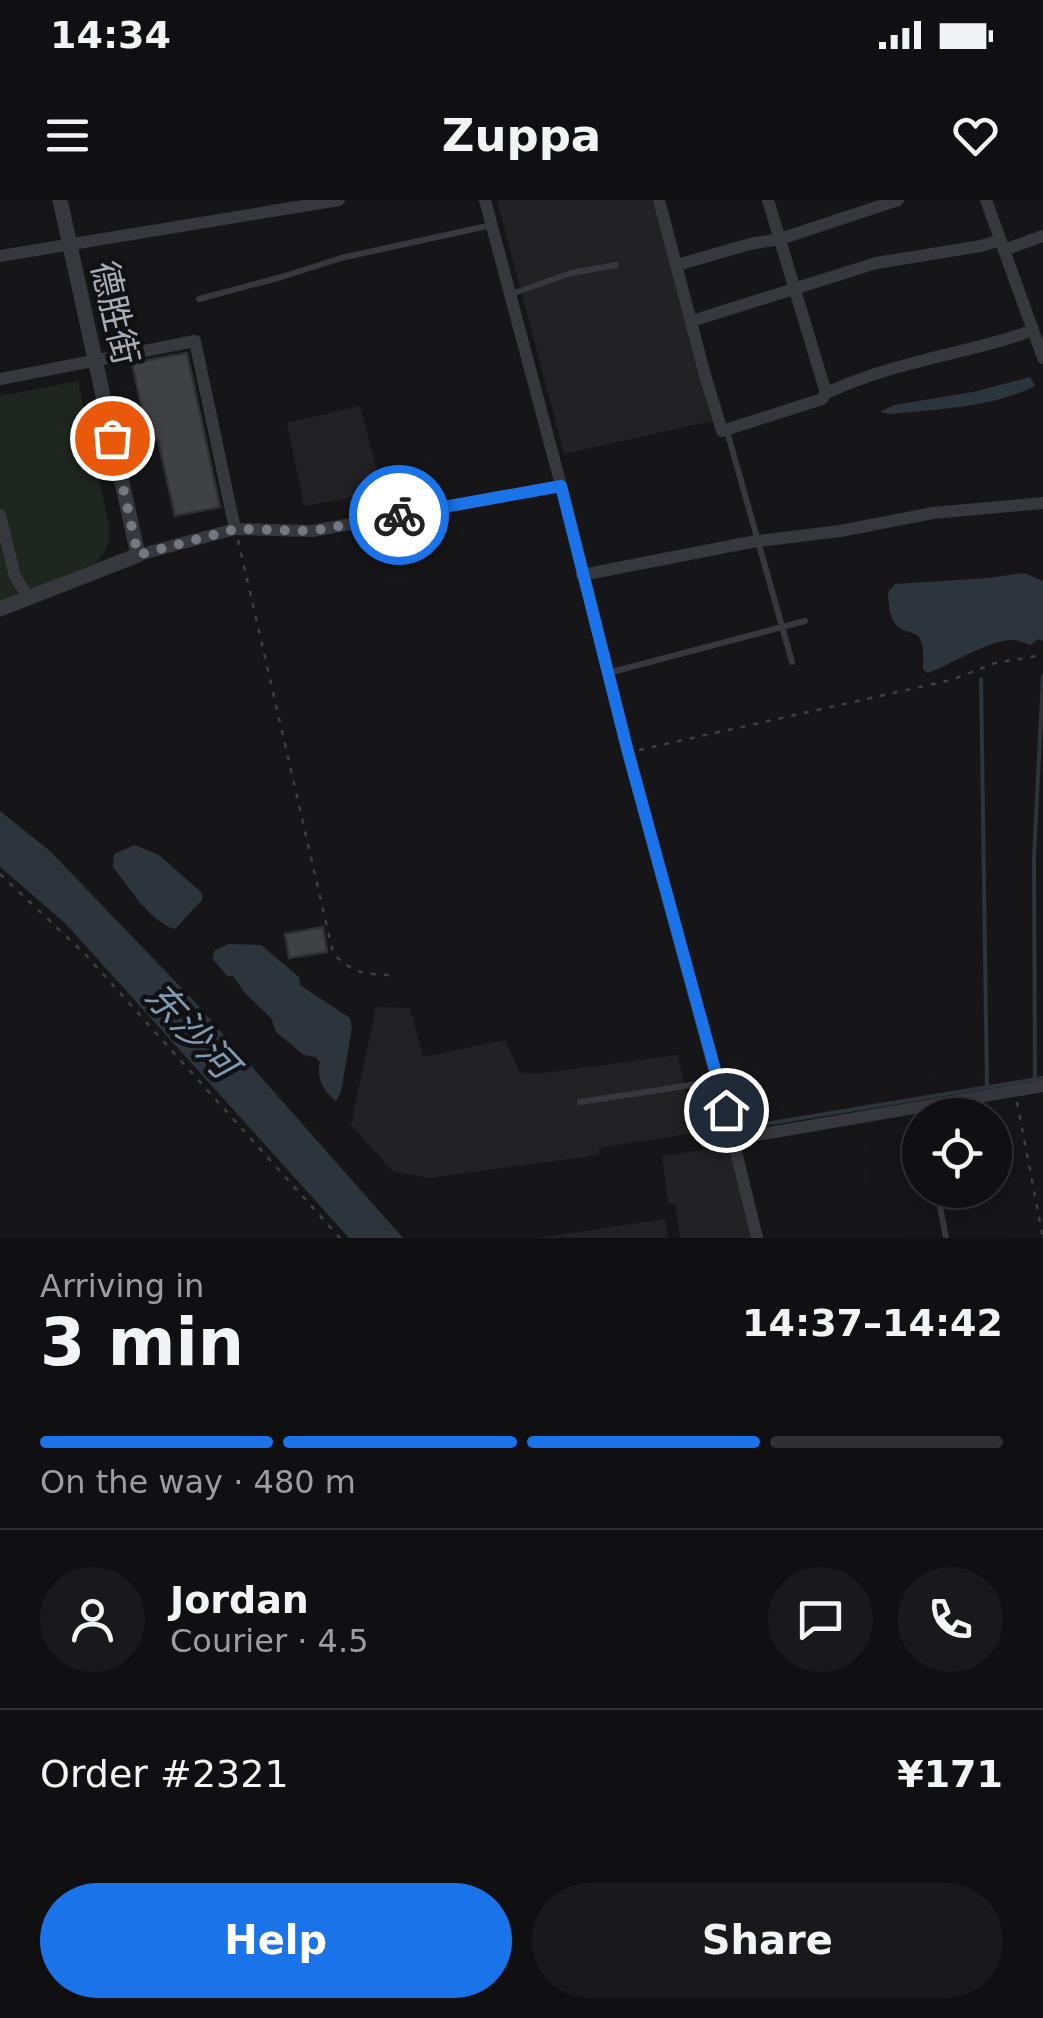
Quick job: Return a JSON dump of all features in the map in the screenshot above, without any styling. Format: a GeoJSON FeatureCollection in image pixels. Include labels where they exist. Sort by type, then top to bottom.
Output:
{"type":"FeatureCollection","features":[{"type":"Feature","properties":{"kind":"street","name":"德胜街"},"geometry":{"type":"LineString","coordinates":[[60,200],[138,555]]}},
{"type":"Feature","properties":{"kind":"street"},"geometry":{"type":"LineString","coordinates":[[0,256],[339,200]]}},
{"type":"Feature","properties":{"kind":"street"},"geometry":{"type":"LineString","coordinates":[[485,200],[757,1238]]}},
{"type":"Feature","properties":{"kind":"street"},"geometry":{"type":"LineString","coordinates":[[659,200],[722,431],[822,399],[826,393],[907,365],[1004,342],[1033,330]]}},
{"type":"Feature","properties":{"kind":"street"},"geometry":{"type":"LineString","coordinates":[[768,200],[826,393]]}},
{"type":"Feature","properties":{"kind":"street"},"geometry":{"type":"LineString","coordinates":[[677,265],[780,239],[898,200]]}},
{"type":"Feature","properties":{"kind":"street"},"geometry":{"type":"LineString","coordinates":[[986,200],[1043,358]]}},
{"type":"Feature","properties":{"kind":"street"},"geometry":{"type":"LineString","coordinates":[[692,321],[876,263],[1043,236]]}},
{"type":"Feature","properties":{"kind":"street"},"geometry":{"type":"LineString","coordinates":[[0,379],[195,341],[236,529]]}},
{"type":"Feature","properties":{"kind":"street"},"geometry":{"type":"LineString","coordinates":[[0,609],[138,555],[236,529],[312,531],[561,486]]}},
{"type":"Feature","properties":{"kind":"street"},"geometry":{"type":"LineString","coordinates":[[582,575],[757,541],[840,531],[934,513],[1043,503]]}},
{"type":"Feature","properties":{"kind":"street"},"geometry":{"type":"LineString","coordinates":[[0,515],[15,576],[28,597]]}},
{"type":"Feature","properties":{"kind":"street"},"geometry":{"type":"LineString","coordinates":[[980,1098],[1043,1086]]}},
{"type":"Feature","properties":{"kind":"street"},"geometry":{"type":"LineString","coordinates":[[733,1139],[902,1114]]}},
{"type":"Feature","properties":{"kind":"lane"},"geometry":{"type":"LineString","coordinates":[[199,299],[341,258],[492,225]]}},
{"type":"Feature","properties":{"kind":"lane"},"geometry":{"type":"LineString","coordinates":[[510,294],[571,273],[616,265]]}},
{"type":"Feature","properties":{"kind":"lane"},"geometry":{"type":"LineString","coordinates":[[727,431],[792,662]]}},
{"type":"Feature","properties":{"kind":"lane"},"geometry":{"type":"LineString","coordinates":[[607,673],[804,621]]}},
{"type":"Feature","properties":{"kind":"lane"},"geometry":{"type":"LineString","coordinates":[[580,1102],[718,1081]]}},
{"type":"Feature","properties":{"kind":"lane"},"geometry":{"type":"LineString","coordinates":[[940,1208],[946,1238]]}},
{"type":"Feature","properties":{"kind":"path"},"geometry":{"type":"LineString","coordinates":[[236,529],[334,953],[358,973],[388,975],[391,982]]}},
{"type":"Feature","properties":{"kind":"path"},"geometry":{"type":"LineString","coordinates":[[628,752],[951,680],[995,663],[1043,654]]}},
{"type":"Feature","properties":{"kind":"path"},"geometry":{"type":"LineString","coordinates":[[0,874],[86,956],[340,1238]]}},
{"type":"Feature","properties":{"kind":"path"},"geometry":{"type":"LineString","coordinates":[[1015,1090],[1042,1238]]}},
{"type":"Feature","properties":{"kind":"shaded area"},"geometry":{"type":"Polygon","coordinates":[[[497,200],[654,200],[712,421],[564,454],[497,200]]]}},
{"type":"Feature","properties":{"kind":"shaded area"},"geometry":{"type":"Polygon","coordinates":[[[78,381],[109,525],[107,546],[95,563],[0,604],[0,396],[78,381]]]}},
{"type":"Feature","properties":{"kind":"shaded area"},"geometry":{"type":"Polygon","coordinates":[[[360,406],[382,492],[304,506],[287,423],[360,406]]]}},
{"type":"Feature","properties":{"kind":"shaded area"},"geometry":{"type":"Polygon","coordinates":[[[376,1007],[410,1008],[423,1057],[505,1040],[520,1072],[536,1074],[678,1055],[694,1133],[599,1148],[599,1155],[429,1178],[393,1171],[351,1125],[376,1007]]]}},
{"type":"Feature","properties":{"kind":"shaded area"},"geometry":{"type":"Polygon","coordinates":[[[729,1146],[751,1238],[680,1238],[675,1203],[668,1203],[662,1156],[729,1146]]]}},
{"type":"Feature","properties":{"kind":"shaded area"},"geometry":{"type":"Polygon","coordinates":[[[665,1219],[668,1238],[537,1238],[665,1219]]]}},
{"type":"Feature","properties":{"kind":"water"},"geometry":{"type":"Polygon","coordinates":[[[1030,377],[1035,386],[982,403],[880,412],[894,405],[973,392],[1030,377]]]}},
{"type":"Feature","properties":{"kind":"water"},"geometry":{"type":"Polygon","coordinates":[[[1024,573],[1043,581],[1043,641],[1039,639],[1030,645],[1005,641],[928,673],[923,670],[921,640],[898,627],[891,614],[888,592],[895,584],[1024,573]]]}},
{"type":"Feature","properties":{"kind":"water","name":"东沙河"},"geometry":{"type":"Polygon","coordinates":[[[0,811],[50,851],[193,1000],[403,1238],[349,1238],[66,924],[0,867],[0,811]]]}},
{"type":"Feature","properties":{"kind":"water"},"geometry":{"type":"Polygon","coordinates":[[[135,845],[159,855],[202,893],[202,900],[175,929],[149,912],[113,867],[114,854],[135,845]]]}},
{"type":"Feature","properties":{"kind":"water"},"geometry":{"type":"Polygon","coordinates":[[[229,944],[261,945],[299,977],[300,985],[350,1018],[352,1027],[336,1101],[322,1084],[320,1062],[304,1055],[276,1032],[271,1018],[212,958],[215,950],[229,944]]]}},
{"type":"Feature","properties":{"kind":"building"},"geometry":{"type":"Polygon","coordinates":[[[187,353],[220,507],[175,516],[158,440],[149,442],[132,363],[187,353]]]}},
{"type":"Feature","properties":{"kind":"building"},"geometry":{"type":"Polygon","coordinates":[[[323,927],[327,952],[289,958],[285,934],[323,927]]]}},
{"type":"Feature","properties":{"kind":"waterway"},"geometry":{"type":"LineString","coordinates":[[1035,1079],[1034,857],[1043,676]]}},
{"type":"Feature","properties":{"kind":"waterway"},"geometry":{"type":"LineString","coordinates":[[981,679],[987,1087]]}},
{"type":"Feature","properties":{"kind":"waterway"},"geometry":{"type":"LineString","coordinates":[[747,1127],[1043,1078]]}},
{"type":"Feature","properties":{"kind":"way so far"},"geometry":{"type":"LineString","coordinates":[[112,438],[138,555],[236,529],[312,531],[399,515]]}},
{"type":"Feature","properties":{"kind":"route"},"geometry":{"type":"LineString","coordinates":[[399,515],[561,486],[628,752],[726,1110]]}}]}
